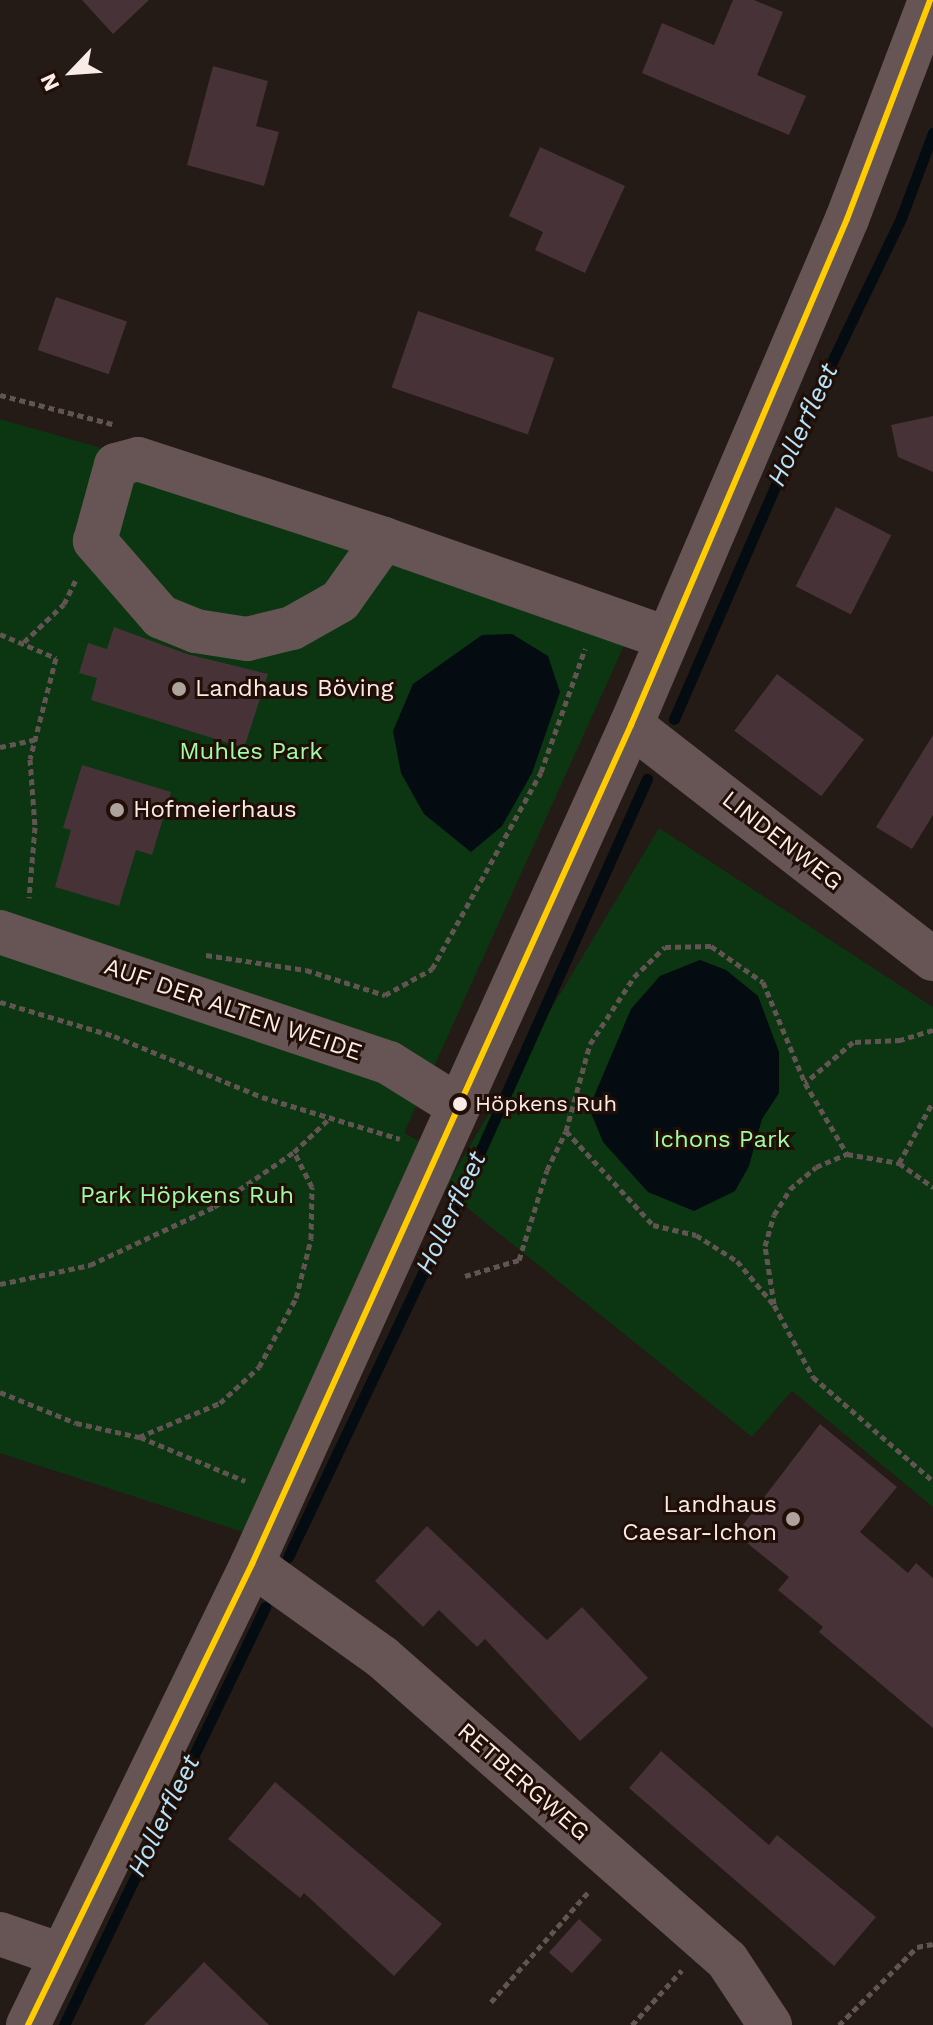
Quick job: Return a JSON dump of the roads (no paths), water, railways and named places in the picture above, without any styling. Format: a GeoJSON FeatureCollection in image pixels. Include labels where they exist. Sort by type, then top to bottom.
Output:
{"type":"FeatureCollection","features":[{"type":"Feature","properties":{"kind":"street"},"geometry":{"type":"LineString","coordinates":[[28,2025],[252,1564],[434,1155],[631,725],[870,164],[930,0]]}},
{"type":"Feature","properties":{"kind":"street"},"geometry":{"type":"LineString","coordinates":[[384,539],[340,601],[292,628],[247,639],[196,631],[161,617],[95,541],[116,465],[138,459],[384,539],[667,638]]}},
{"type":"Feature","properties":{"kind":"street","name":"LINDENWEG"},"geometry":{"type":"LineString","coordinates":[[631,725],[933,959]]}},
{"type":"Feature","properties":{"kind":"street","name":"AUF DER ALTEN WEIDE"},"geometry":{"type":"LineString","coordinates":[[7,912],[389,1063],[458,1106]]}},
{"type":"Feature","properties":{"kind":"street","name":"RETBERGWEG"},"geometry":{"type":"LineString","coordinates":[[252,1564],[382,1657],[727,1960],[770,2025]]}},
{"type":"Feature","properties":{"kind":"street"},"geometry":{"type":"LineString","coordinates":[[0,1934],[61,1955]]}},
{"type":"Feature","properties":{"kind":"waterway","name":"Hollerfleet"},"geometry":{"type":"LineString","coordinates":[[674,719],[802,424],[901,218],[933,133]]}},
{"type":"Feature","properties":{"kind":"waterway","name":"Hollerfleet"},"geometry":{"type":"LineString","coordinates":[[288,1557],[480,1152],[647,779]]}},
{"type":"Feature","properties":{"kind":"waterway","name":"Hollerfleet"},"geometry":{"type":"LineString","coordinates":[[64,2025],[265,1607]]}},
{"type":"Feature","properties":{"kind":"place","name":"Landhaus Böving"},"geometry":{"type":"Point","coordinates":[179,689]}},
{"type":"Feature","properties":{"kind":"place","name":"Hofmeierhaus"},"geometry":{"type":"Point","coordinates":[117,810]}},
{"type":"Feature","properties":{"kind":"place","name":"Höpkens Ruh"},"geometry":{"type":"Point","coordinates":[460,1104]}},
{"type":"Feature","properties":{"kind":"place","name":"Landhaus Caesar-Ichon"},"geometry":{"type":"Point","coordinates":[793,1519]}},
{"type":"Feature","properties":{"kind":"park label","name":"Muhles Park"},"geometry":{"type":"Point","coordinates":[251,752]}},
{"type":"Feature","properties":{"kind":"park label","name":"Ichons Park"},"geometry":{"type":"Point","coordinates":[722,1140]}},
{"type":"Feature","properties":{"kind":"park label","name":"Park Höpkens Ruh"},"geometry":{"type":"Point","coordinates":[187,1196]}}]}
